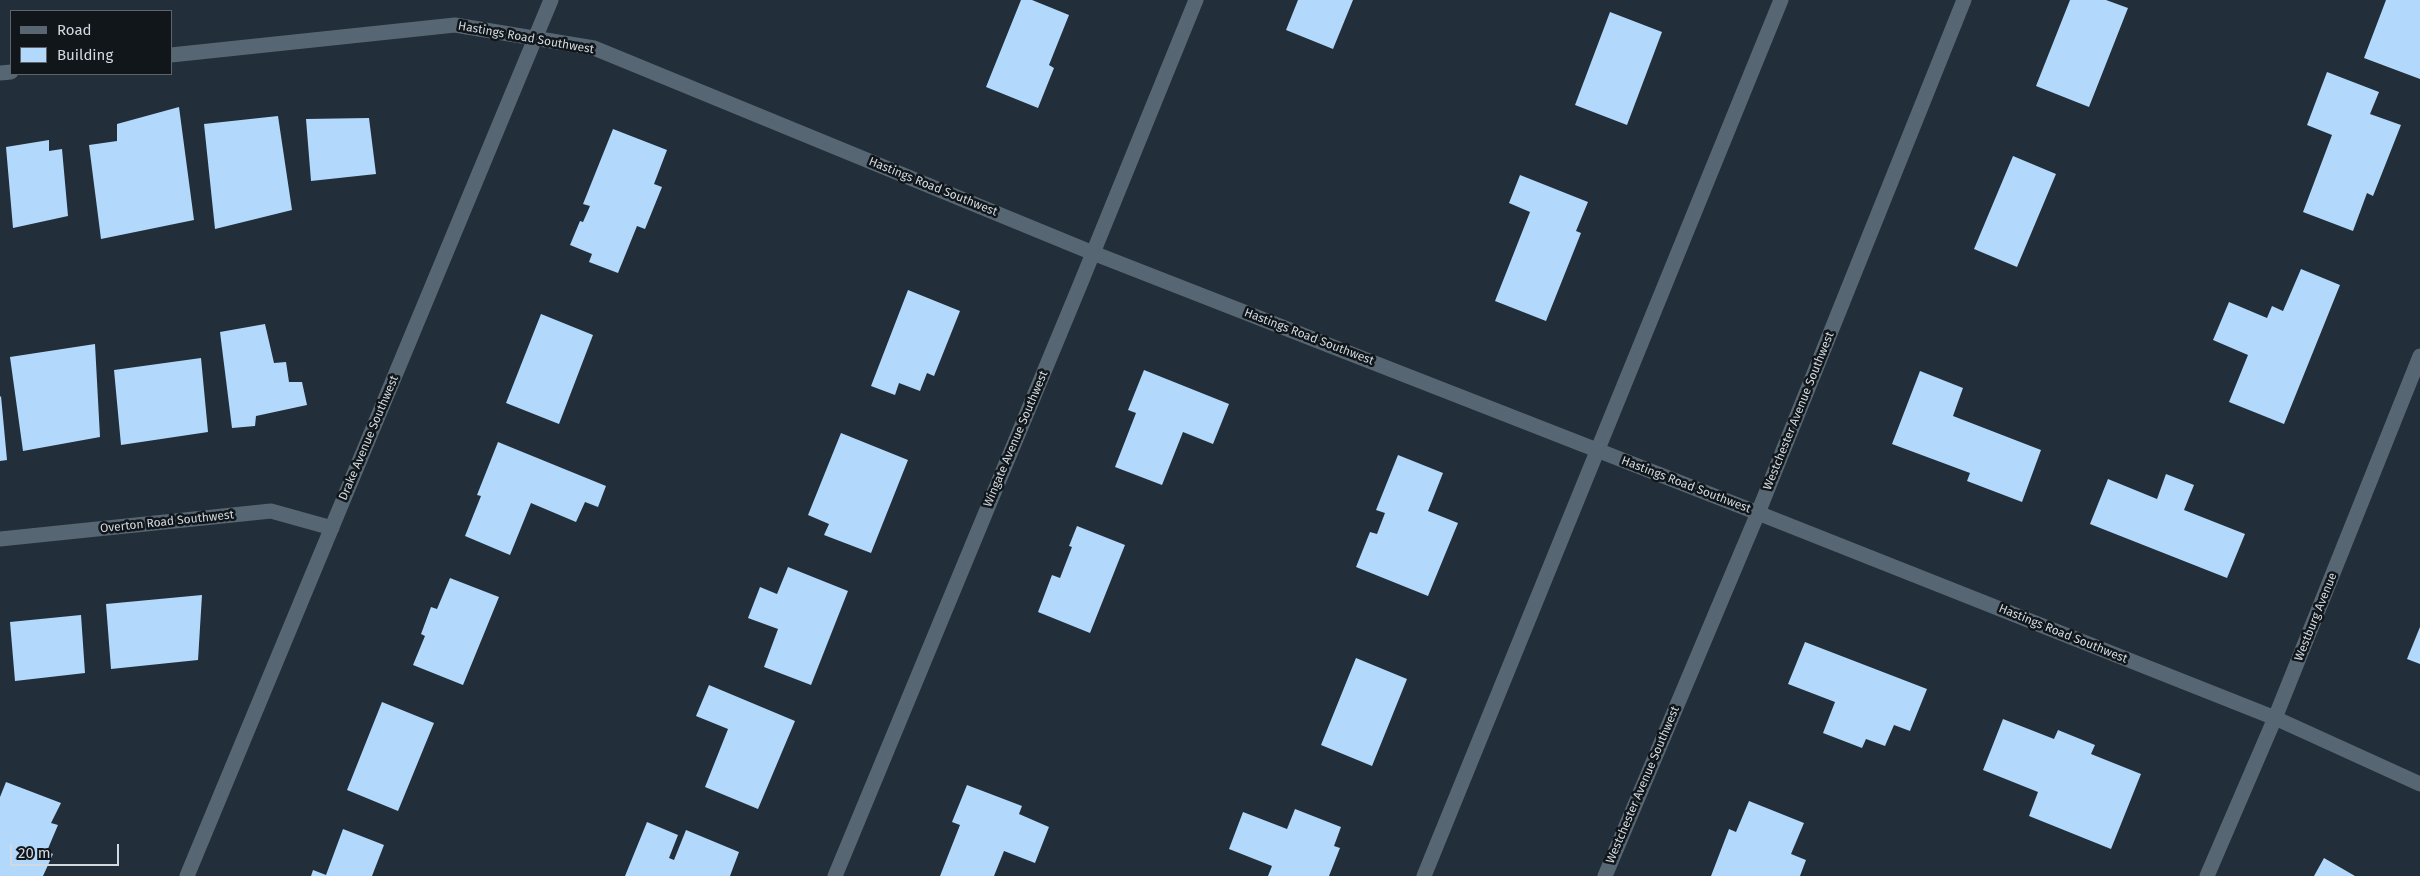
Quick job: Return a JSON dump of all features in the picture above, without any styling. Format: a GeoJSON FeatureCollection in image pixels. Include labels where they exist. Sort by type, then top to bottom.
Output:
{"type":"FeatureCollection","features":[{"type":"Feature","properties":{"kind":"street","name":"Drake Avenue Southwest"},"geometry":{"type":"LineString","coordinates":[[187,876],[551,0]]}},
{"type":"Feature","properties":{"kind":"street","name":"Wingate Avenue Southwest"},"geometry":{"type":"LineString","coordinates":[[834,876],[1196,0]]}},
{"type":"Feature","properties":{"kind":"street"},"geometry":{"type":"LineString","coordinates":[[1424,876],[1596,449],[1781,0]]}},
{"type":"Feature","properties":{"kind":"street","name":"Westchester Avenue Southwest"},"geometry":{"type":"LineString","coordinates":[[1605,876],[1758,512],[1964,0]]}},
{"type":"Feature","properties":{"kind":"street","name":"Hastings Road Southwest"},"geometry":{"type":"LineString","coordinates":[[172,55],[454,26],[594,48],[1093,253],[1758,512],[2275,718],[2420,784]]}},
{"type":"Feature","properties":{"kind":"street","name":"Westburg Avenue"},"geometry":{"type":"LineString","coordinates":[[2207,876],[2275,718],[2420,356]]}},
{"type":"Feature","properties":{"kind":"street","name":"Overton Road Southwest"},"geometry":{"type":"LineString","coordinates":[[0,539],[271,511],[332,528]]}},
{"type":"Feature","properties":{"kind":"building"},"geometry":{"type":"Polygon","coordinates":[[[1021,0],[1032,0],[1069,15],[1049,65],[1054,68],[1038,108],[986,87],[1021,0]]]}},
{"type":"Feature","properties":{"kind":"building"},"geometry":{"type":"Polygon","coordinates":[[[1298,0],[1353,0],[1333,49],[1286,30],[1298,0]]]}},
{"type":"Feature","properties":{"kind":"building"},"geometry":{"type":"Polygon","coordinates":[[[2070,0],[2106,0],[2128,8],[2089,107],[2036,86],[2070,0]]]}},
{"type":"Feature","properties":{"kind":"building"},"geometry":{"type":"Polygon","coordinates":[[[2386,0],[2420,0],[2420,79],[2364,58],[2386,0]]]}},
{"type":"Feature","properties":{"kind":"building"},"geometry":{"type":"Polygon","coordinates":[[[1610,12],[1662,32],[1627,125],[1575,105],[1610,12]]]}},
{"type":"Feature","properties":{"kind":"building"},"geometry":{"type":"Polygon","coordinates":[[[2327,72],[2379,92],[2370,114],[2401,125],[2373,196],[2367,193],[2353,231],[2303,212],[2332,135],[2307,125],[2327,72]]]}},
{"type":"Feature","properties":{"kind":"building"},"geometry":{"type":"Polygon","coordinates":[[[179,107],[194,220],[101,239],[89,145],[117,141],[117,124],[179,107]]]}},
{"type":"Feature","properties":{"kind":"building"},"geometry":{"type":"Polygon","coordinates":[[[278,116],[292,210],[215,229],[204,124],[278,116]]]}},
{"type":"Feature","properties":{"kind":"building"},"geometry":{"type":"Polygon","coordinates":[[[369,118],[376,174],[311,181],[306,119],[369,118]]]}},
{"type":"Feature","properties":{"kind":"building"},"geometry":{"type":"Polygon","coordinates":[[[613,129],[667,150],[654,184],[662,187],[645,229],[637,226],[618,273],[589,262],[592,254],[570,245],[580,221],[583,222],[590,206],[583,204],[613,129]]]}},
{"type":"Feature","properties":{"kind":"building"},"geometry":{"type":"Polygon","coordinates":[[[49,140],[49,151],[62,149],[68,216],[13,228],[6,147],[49,140]]]}},
{"type":"Feature","properties":{"kind":"building"},"geometry":{"type":"Polygon","coordinates":[[[2013,156],[2056,174],[2017,267],[1974,249],[2013,156]]]}},
{"type":"Feature","properties":{"kind":"building"},"geometry":{"type":"Polygon","coordinates":[[[1520,175],[1588,202],[1576,231],[1581,233],[1546,321],[1495,301],[1530,212],[1509,203],[1520,175]]]}},
{"type":"Feature","properties":{"kind":"building"},"geometry":{"type":"Polygon","coordinates":[[[2301,269],[2340,285],[2284,424],[2229,402],[2248,355],[2213,340],[2229,302],[2267,318],[2272,306],[2283,311],[2301,269]]]}},
{"type":"Feature","properties":{"kind":"building"},"geometry":{"type":"Polygon","coordinates":[[[908,290],[960,311],[934,376],[927,373],[920,391],[899,383],[895,395],[871,386],[908,290]]]}},
{"type":"Feature","properties":{"kind":"building"},"geometry":{"type":"Polygon","coordinates":[[[541,314],[593,335],[559,424],[506,403],[541,314]]]}},
{"type":"Feature","properties":{"kind":"building"},"geometry":{"type":"Polygon","coordinates":[[[265,324],[274,363],[286,362],[289,382],[302,382],[307,405],[256,416],[255,426],[232,428],[220,332],[265,324]]]}},
{"type":"Feature","properties":{"kind":"building"},"geometry":{"type":"Polygon","coordinates":[[[95,344],[100,437],[23,451],[10,357],[95,344]]]}},
{"type":"Feature","properties":{"kind":"building"},"geometry":{"type":"Polygon","coordinates":[[[201,358],[208,432],[121,445],[114,370],[201,358]]]}},
{"type":"Feature","properties":{"kind":"building"},"geometry":{"type":"Polygon","coordinates":[[[1144,370],[1229,404],[1213,444],[1183,432],[1162,485],[1115,467],[1136,413],[1128,410],[1144,370]]]}},
{"type":"Feature","properties":{"kind":"building"},"geometry":{"type":"Polygon","coordinates":[[[1920,371],[1963,388],[1953,416],[2041,450],[2022,502],[1967,481],[1970,473],[1892,444],[1920,371]]]}},
{"type":"Feature","properties":{"kind":"building"},"geometry":{"type":"Polygon","coordinates":[[[0,397],[7,460],[0,461],[0,397]]]}},
{"type":"Feature","properties":{"kind":"building"},"geometry":{"type":"Polygon","coordinates":[[[841,433],[908,460],[871,553],[824,535],[829,524],[808,515],[841,433]]]}},
{"type":"Feature","properties":{"kind":"building"},"geometry":{"type":"Polygon","coordinates":[[[498,442],[606,486],[598,507],[585,502],[576,522],[531,503],[510,555],[465,536],[481,496],[477,495],[498,442]]]}},
{"type":"Feature","properties":{"kind":"building"},"geometry":{"type":"Polygon","coordinates":[[[1398,455],[1443,473],[1428,511],[1458,523],[1428,596],[1356,567],[1370,532],[1377,534],[1385,513],[1376,510],[1398,455]]]}},
{"type":"Feature","properties":{"kind":"building"},"geometry":{"type":"Polygon","coordinates":[[[2166,474],[2194,485],[2184,510],[2245,534],[2227,578],[2090,524],[2108,479],[2157,499],[2166,474]]]}},
{"type":"Feature","properties":{"kind":"building"},"geometry":{"type":"Polygon","coordinates":[[[1077,526],[1125,545],[1090,633],[1038,612],[1052,575],[1060,578],[1072,547],[1069,546],[1077,526]]]}},
{"type":"Feature","properties":{"kind":"building"},"geometry":{"type":"Polygon","coordinates":[[[788,567],[848,591],[811,685],[764,667],[778,629],[748,618],[760,587],[777,594],[788,567]]]}},
{"type":"Feature","properties":{"kind":"building"},"geometry":{"type":"Polygon","coordinates":[[[450,578],[499,597],[463,685],[413,665],[425,636],[421,634],[431,607],[437,609],[450,578]]]}},
{"type":"Feature","properties":{"kind":"building"},"geometry":{"type":"Polygon","coordinates":[[[202,595],[198,660],[111,669],[106,604],[202,595]]]}},
{"type":"Feature","properties":{"kind":"building"},"geometry":{"type":"Polygon","coordinates":[[[81,615],[85,673],[15,681],[10,622],[81,615]]]}},
{"type":"Feature","properties":{"kind":"building"},"geometry":{"type":"Polygon","coordinates":[[[2420,627],[2420,664],[2407,659],[2420,627]]]}},
{"type":"Feature","properties":{"kind":"building"},"geometry":{"type":"Polygon","coordinates":[[[1805,642],[1927,689],[1910,731],[1894,725],[1885,746],[1866,739],[1862,748],[1823,733],[1835,702],[1788,684],[1805,642]]]}},
{"type":"Feature","properties":{"kind":"building"},"geometry":{"type":"Polygon","coordinates":[[[1356,658],[1407,679],[1372,766],[1321,745],[1356,658]]]}},
{"type":"Feature","properties":{"kind":"building"},"geometry":{"type":"Polygon","coordinates":[[[709,685],[795,721],[758,809],[705,787],[728,729],[696,716],[709,685]]]}},
{"type":"Feature","properties":{"kind":"building"},"geometry":{"type":"Polygon","coordinates":[[[382,702],[434,723],[398,811],[347,790],[382,702]]]}},
{"type":"Feature","properties":{"kind":"building"},"geometry":{"type":"Polygon","coordinates":[[[2003,719],[2054,739],[2058,730],[2095,745],[2091,754],[2141,774],[2111,849],[2029,816],[2038,792],[1983,770],[2003,719]]]}},
{"type":"Feature","properties":{"kind":"building"},"geometry":{"type":"Polygon","coordinates":[[[6,782],[61,803],[51,823],[58,825],[47,851],[53,854],[43,876],[0,876],[0,797],[6,782]]]}},
{"type":"Feature","properties":{"kind":"building"},"geometry":{"type":"Polygon","coordinates":[[[967,785],[1022,806],[1019,814],[1049,827],[1035,863],[1004,851],[994,876],[940,876],[960,825],[952,822],[967,785]]]}},
{"type":"Feature","properties":{"kind":"building"},"geometry":{"type":"Polygon","coordinates":[[[1749,801],[1804,823],[1791,854],[1806,860],[1800,876],[1711,876],[1729,829],[1736,832],[1749,801]]]}},
{"type":"Feature","properties":{"kind":"building"},"geometry":{"type":"Polygon","coordinates":[[[1295,809],[1341,827],[1334,846],[1340,848],[1329,876],[1268,876],[1272,866],[1229,849],[1243,812],[1287,829],[1295,809]]]}},
{"type":"Feature","properties":{"kind":"building"},"geometry":{"type":"Polygon","coordinates":[[[647,822],[678,835],[669,858],[674,860],[686,830],[739,852],[730,876],[625,876],[647,822]]]}},
{"type":"Feature","properties":{"kind":"building"},"geometry":{"type":"Polygon","coordinates":[[[343,829],[384,845],[372,876],[311,876],[313,870],[326,875],[343,829]]]}},
{"type":"Feature","properties":{"kind":"building"},"geometry":{"type":"Polygon","coordinates":[[[2324,858],[2355,876],[2314,876],[2324,858]]]}}]}
